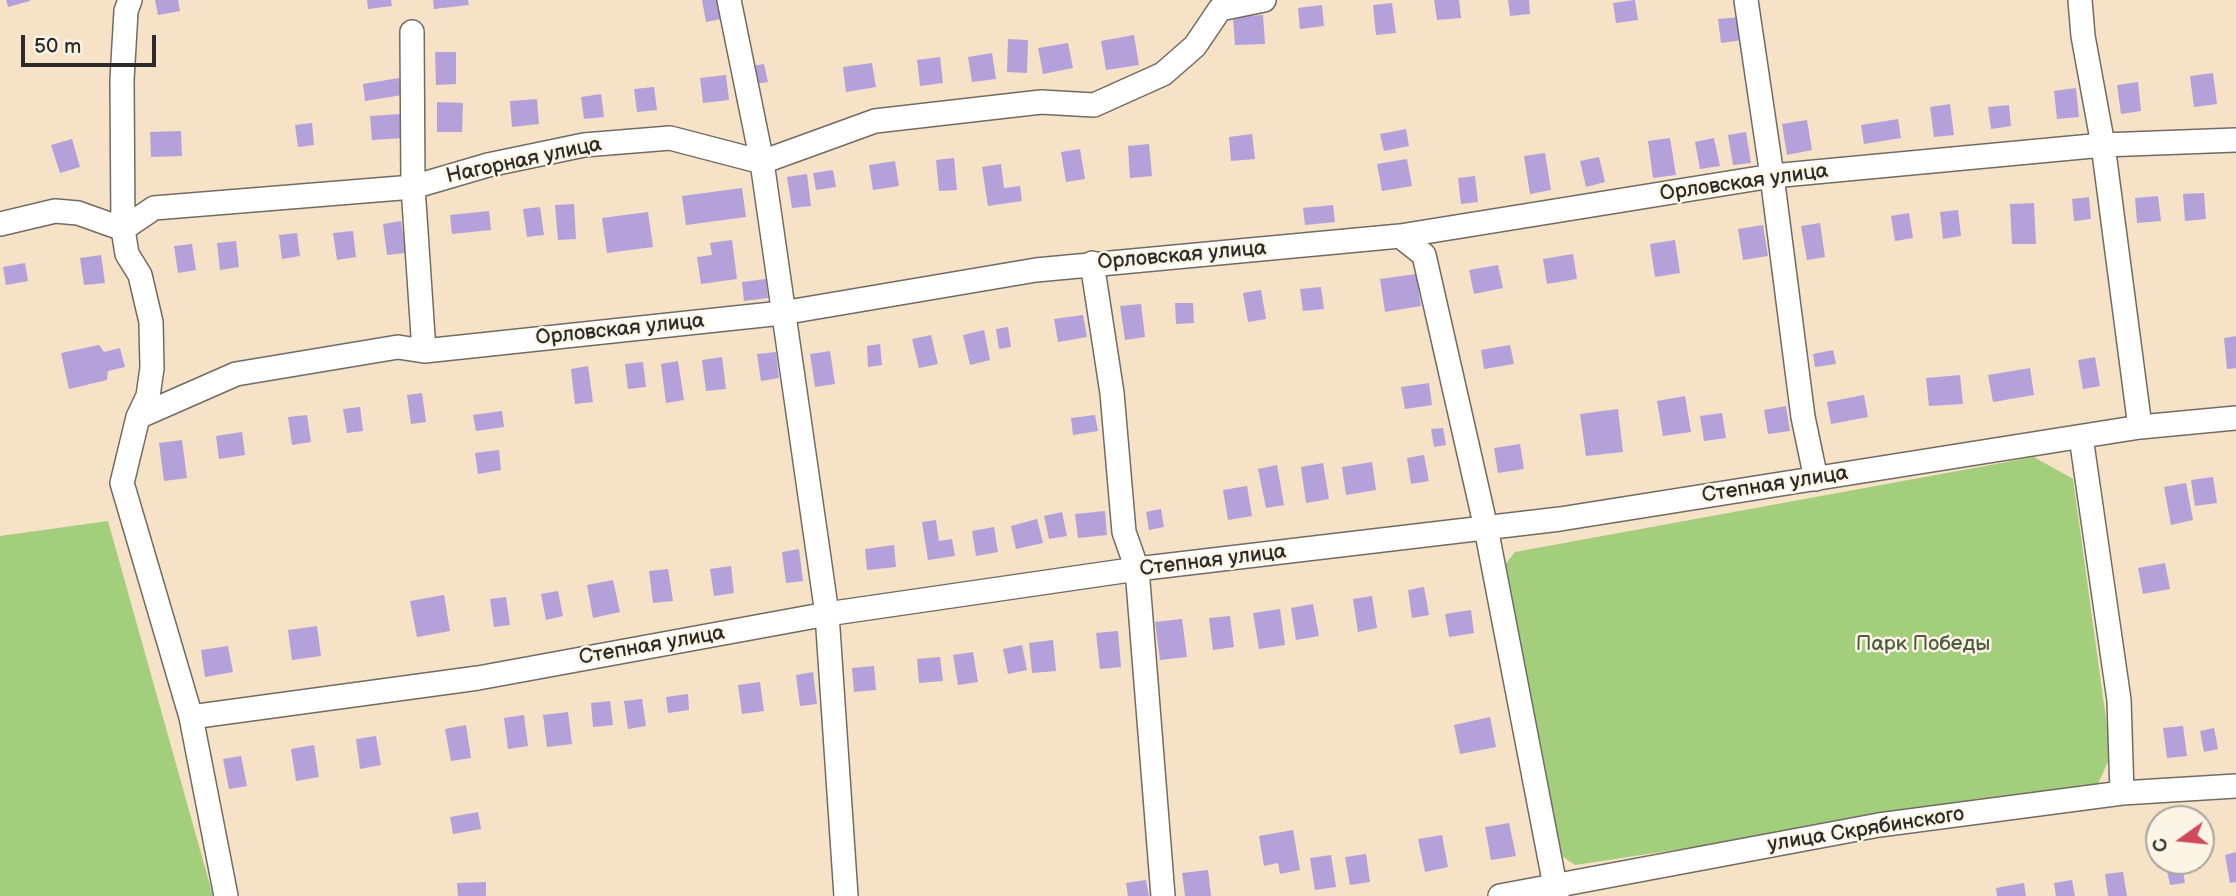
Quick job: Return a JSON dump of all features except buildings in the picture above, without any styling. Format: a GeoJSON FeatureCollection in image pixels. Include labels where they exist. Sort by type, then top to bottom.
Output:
{"type":"FeatureCollection","features":[{"type":"Feature","properties":{"kind":"street"},"geometry":{"type":"LineString","coordinates":[[130,0],[126,11],[122,80],[123,229],[127,254],[141,275],[151,322],[152,368],[148,396],[138,417],[122,483],[191,717],[226,896]]}},
{"type":"Feature","properties":{"kind":"street"},"geometry":{"type":"LineString","coordinates":[[729,0],[762,162],[827,614],[846,896]]}},
{"type":"Feature","properties":{"kind":"street"},"geometry":{"type":"LineString","coordinates":[[762,162],[875,121],[1041,102],[1094,105],[1163,74],[1195,46],[1220,9],[1264,0]]}},
{"type":"Feature","properties":{"kind":"street"},"geometry":{"type":"LineString","coordinates":[[1746,0],[1803,417],[1816,479]]}},
{"type":"Feature","properties":{"kind":"street"},"geometry":{"type":"LineString","coordinates":[[2080,0],[2083,36],[2104,145],[2140,427]]}},
{"type":"Feature","properties":{"kind":"street"},"geometry":{"type":"LineString","coordinates":[[412,32],[413,187],[424,351]]}},
{"type":"Feature","properties":{"kind":"street","name":"Нагорная улица"},"geometry":{"type":"LineString","coordinates":[[123,229],[155,208],[413,187],[488,165],[584,145],[670,138],[762,162]]}},
{"type":"Feature","properties":{"kind":"street","name":"Орловская улица"},"geometry":{"type":"LineString","coordinates":[[138,417],[236,374],[398,347],[424,351],[782,313],[1092,263],[1400,236],[1772,176],[2104,145],[2236,140]]}},
{"type":"Feature","properties":{"kind":"street"},"geometry":{"type":"LineString","coordinates":[[0,225],[55,211],[78,213],[123,229]]}},
{"type":"Feature","properties":{"kind":"street"},"geometry":{"type":"LineString","coordinates":[[1400,236],[1424,255],[1486,528],[1556,890]]}},
{"type":"Feature","properties":{"kind":"street"},"geometry":{"type":"LineString","coordinates":[[1092,263],[1112,393],[1124,532],[1137,569],[1163,896]]}},
{"type":"Feature","properties":{"kind":"street","name":"Степная улица"},"geometry":{"type":"LineString","coordinates":[[191,717],[478,678],[827,614],[1137,569],[1560,519],[2140,427],[2236,418]]}},
{"type":"Feature","properties":{"kind":"street"},"geometry":{"type":"LineString","coordinates":[[2081,437],[2119,700],[2122,793]]}},
{"type":"Feature","properties":{"kind":"street","name":"улица Скрябинского"},"geometry":{"type":"LineString","coordinates":[[1500,896],[1556,890],[1879,825],[2122,793],[2236,786]]}},
{"type":"Feature","properties":{"kind":"green space","name":"Парк Победы"},"geometry":{"type":"Polygon","coordinates":[[[2034,457],[2073,479],[2111,755],[2097,786],[1575,865],[1553,850],[1499,572],[1515,552],[2034,457]]]}},
{"type":"Feature","properties":{"kind":"green space"},"geometry":{"type":"Polygon","coordinates":[[[108,521],[213,896],[0,896],[0,536],[108,521]]]}}]}
